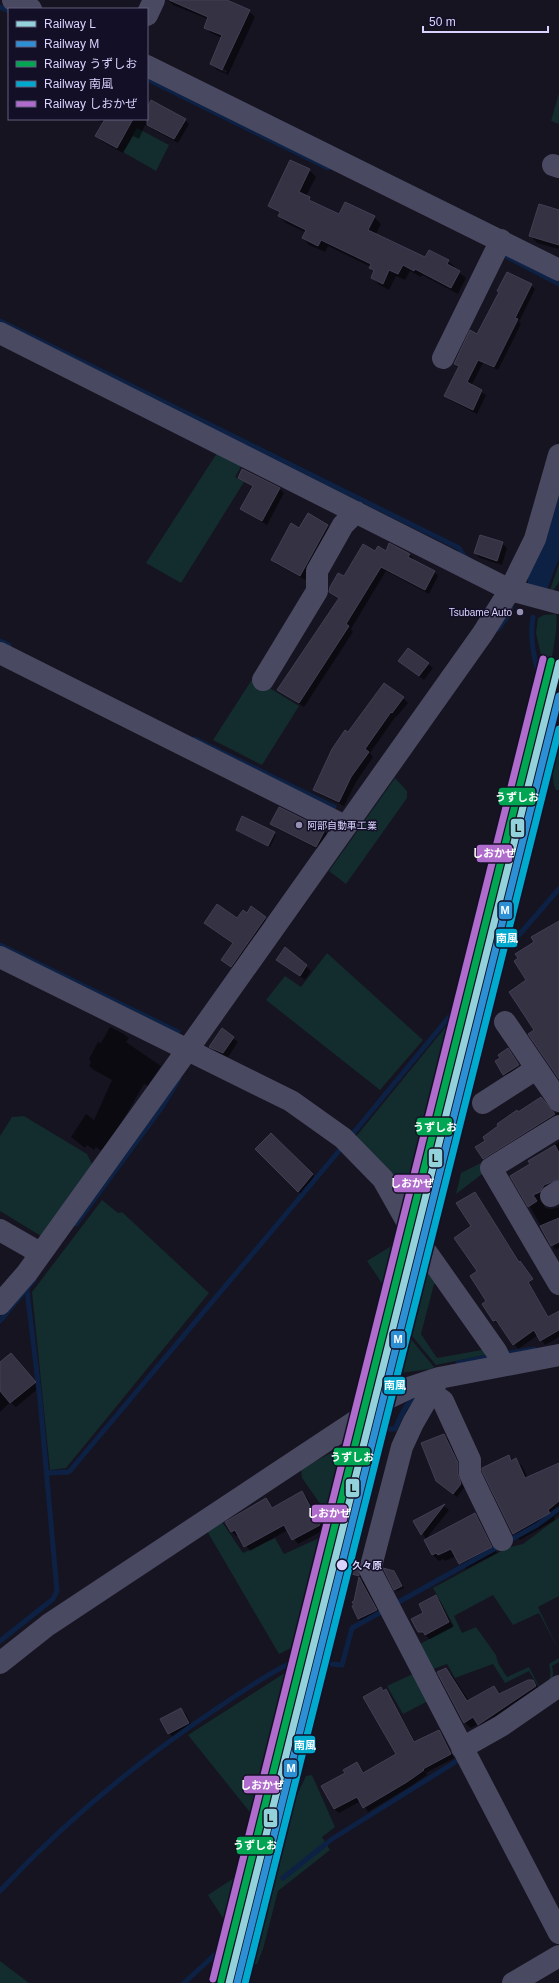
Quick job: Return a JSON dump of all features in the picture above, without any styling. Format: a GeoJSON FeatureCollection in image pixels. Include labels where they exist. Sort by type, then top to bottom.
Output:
{"type":"FeatureCollection","features":[{"type":"Feature","properties":{"kind":"street"},"geometry":{"type":"LineString","coordinates":[[13,0],[29,8]]}},
{"type":"Feature","properties":{"kind":"street"},"geometry":{"type":"LineString","coordinates":[[148,13],[154,0]]}},
{"type":"Feature","properties":{"kind":"street"},"geometry":{"type":"LineString","coordinates":[[148,67],[498,247],[559,270]]}},
{"type":"Feature","properties":{"kind":"street"},"geometry":{"type":"LineString","coordinates":[[443,358],[498,247]]}},
{"type":"Feature","properties":{"kind":"street"},"geometry":{"type":"LineString","coordinates":[[0,334],[510,590],[559,603]]}},
{"type":"Feature","properties":{"kind":"street"},"geometry":{"type":"LineString","coordinates":[[0,1304],[194,1052],[345,826],[483,633],[510,590],[535,539],[559,455]]}},
{"type":"Feature","properties":{"kind":"street"},"geometry":{"type":"LineString","coordinates":[[263,680],[317,591],[317,571],[344,524],[356,512]]}},
{"type":"Feature","properties":{"kind":"street"},"geometry":{"type":"LineString","coordinates":[[0,653],[345,826]]}},
{"type":"Feature","properties":{"kind":"street"},"geometry":{"type":"LineString","coordinates":[[0,957],[291,1101],[346,1141],[383,1179],[415,1236],[500,1358]]}},
{"type":"Feature","properties":{"kind":"street"},"geometry":{"type":"LineString","coordinates":[[505,1022],[559,1101]]}},
{"type":"Feature","properties":{"kind":"street"},"geometry":{"type":"LineString","coordinates":[[483,1103],[536,1069]]}},
{"type":"Feature","properties":{"kind":"street"},"geometry":{"type":"LineString","coordinates":[[559,1126],[491,1168],[559,1284]]}},
{"type":"Feature","properties":{"kind":"street"},"geometry":{"type":"LineString","coordinates":[[0,1230],[40,1254]]}},
{"type":"Feature","properties":{"kind":"street"},"geometry":{"type":"LineString","coordinates":[[0,1663],[48,1625],[386,1400],[409,1388],[435,1385],[500,1358],[559,1356]]}},
{"type":"Feature","properties":{"kind":"street"},"geometry":{"type":"LineString","coordinates":[[435,1385],[470,1460],[470,1474],[502,1540]]}},
{"type":"Feature","properties":{"kind":"street"},"geometry":{"type":"LineString","coordinates":[[435,1385],[413,1423],[402,1447],[370,1570],[559,1933]]}},
{"type":"Feature","properties":{"kind":"street"},"geometry":{"type":"LineString","coordinates":[[462,1748],[501,1726],[559,1686]]}},
{"type":"Feature","properties":{"kind":"street"},"geometry":{"type":"LineString","coordinates":[[513,1983],[559,1956]]}},
{"type":"Feature","properties":{"kind":"green space"},"geometry":{"type":"Polygon","coordinates":[[[559,93],[559,124],[551,121],[559,93]]]}},
{"type":"Feature","properties":{"kind":"green space"},"geometry":{"type":"Polygon","coordinates":[[[137,128],[169,145],[156,171],[123,152],[137,128]]]}},
{"type":"Feature","properties":{"kind":"green space"},"geometry":{"type":"Polygon","coordinates":[[[219,450],[243,463],[235,477],[244,482],[181,583],[146,563],[219,450]]]}},
{"type":"Feature","properties":{"kind":"green space"},"geometry":{"type":"Polygon","coordinates":[[[559,564],[559,582],[553,591],[550,590],[559,564]]]}},
{"type":"Feature","properties":{"kind":"green space"},"geometry":{"type":"Polygon","coordinates":[[[556,614],[557,620],[555,637],[547,681],[536,633],[538,618],[544,615],[556,614]]]}},
{"type":"Feature","properties":{"kind":"green space"},"geometry":{"type":"Polygon","coordinates":[[[253,678],[299,706],[262,765],[213,740],[253,678]]]}},
{"type":"Feature","properties":{"kind":"green space"},"geometry":{"type":"Polygon","coordinates":[[[559,742],[559,790],[556,790],[553,773],[559,742]]]}},
{"type":"Feature","properties":{"kind":"green space"},"geometry":{"type":"Polygon","coordinates":[[[395,778],[407,791],[407,798],[346,884],[329,871],[395,778]]]}},
{"type":"Feature","properties":{"kind":"green space"},"geometry":{"type":"Polygon","coordinates":[[[327,953],[423,1040],[380,1090],[266,1000],[285,976],[301,987],[327,953]]]}},
{"type":"Feature","properties":{"kind":"green space"},"geometry":{"type":"Polygon","coordinates":[[[466,1002],[419,1197],[413,1196],[411,1209],[354,1139],[466,1002]]]}},
{"type":"Feature","properties":{"kind":"green space"},"geometry":{"type":"Polygon","coordinates":[[[24,1116],[87,1154],[92,1164],[41,1236],[0,1211],[0,1136],[12,1117],[24,1116]]]}},
{"type":"Feature","properties":{"kind":"green space"},"geometry":{"type":"Polygon","coordinates":[[[487,1160],[486,1171],[456,1194],[461,1173],[487,1160]]]}},
{"type":"Feature","properties":{"kind":"green space"},"geometry":{"type":"Polygon","coordinates":[[[102,1200],[118,1213],[122,1212],[209,1293],[66,1468],[50,1470],[32,1292],[102,1200]]]}},
{"type":"Feature","properties":{"kind":"green space"},"geometry":{"type":"Polygon","coordinates":[[[393,1245],[405,1249],[392,1298],[367,1261],[393,1245]]]}},
{"type":"Feature","properties":{"kind":"green space"},"geometry":{"type":"Polygon","coordinates":[[[427,1271],[440,1285],[434,1284],[421,1334],[437,1358],[487,1349],[489,1354],[436,1365],[412,1336],[427,1271]]]}},
{"type":"Feature","properties":{"kind":"green space"},"geometry":{"type":"Polygon","coordinates":[[[410,1338],[434,1367],[431,1369],[400,1373],[410,1338]]]}},
{"type":"Feature","properties":{"kind":"green space"},"geometry":{"type":"Polygon","coordinates":[[[336,1450],[343,1455],[328,1515],[302,1478],[301,1469],[336,1450]]]}},
{"type":"Feature","properties":{"kind":"green space"},"geometry":{"type":"Polygon","coordinates":[[[559,1517],[559,1596],[538,1607],[559,1651],[539,1613],[513,1625],[493,1595],[454,1616],[462,1633],[476,1627],[496,1655],[498,1663],[507,1677],[529,1667],[540,1688],[550,1678],[549,1664],[559,1658],[559,1662],[552,1666],[553,1675],[550,1683],[541,1691],[529,1671],[505,1683],[493,1664],[455,1678],[447,1664],[428,1671],[416,1646],[454,1626],[433,1588],[507,1548],[523,1544],[559,1517]]]}},
{"type":"Feature","properties":{"kind":"green space"},"geometry":{"type":"Polygon","coordinates":[[[222,1522],[243,1553],[275,1538],[284,1554],[328,1534],[301,1643],[279,1654],[207,1531],[222,1522]]]}},
{"type":"Feature","properties":{"kind":"green space"},"geometry":{"type":"Polygon","coordinates":[[[294,1667],[257,1821],[188,1735],[294,1667]]]}},
{"type":"Feature","properties":{"kind":"green space"},"geometry":{"type":"Polygon","coordinates":[[[415,1673],[430,1700],[403,1714],[387,1686],[415,1673]]]}},
{"type":"Feature","properties":{"kind":"green space"},"geometry":{"type":"Polygon","coordinates":[[[312,1775],[335,1827],[322,1837],[330,1850],[278,1891],[263,1949],[257,1964],[250,1965],[289,1811],[306,1776],[312,1775]]]}},
{"type":"Feature","properties":{"kind":"green space"},"geometry":{"type":"Polygon","coordinates":[[[246,1870],[234,1924],[228,1926],[208,1895],[246,1870]]]}},
{"type":"Feature","properties":{"kind":"green space"},"geometry":{"type":"Polygon","coordinates":[[[0,1961],[29,1983],[0,1983],[0,1961]]]}},
{"type":"Feature","properties":{"kind":"water"},"geometry":{"type":"Polygon","coordinates":[[[559,488],[559,558],[547,590],[528,584],[528,576],[559,488]]]}},
{"type":"Feature","properties":{"kind":"building"},"geometry":{"type":"Polygon","coordinates":[[[169,0],[227,0],[250,10],[222,70],[210,64],[222,35],[204,28],[208,17],[169,0]]]}},
{"type":"Feature","properties":{"kind":"building"},"geometry":{"type":"Polygon","coordinates":[[[151,100],[186,119],[174,139],[147,125],[148,106],[151,100]]]}},
{"type":"Feature","properties":{"kind":"building"},"geometry":{"type":"Polygon","coordinates":[[[104,120],[132,120],[117,148],[95,136],[104,120]]]}},
{"type":"Feature","properties":{"kind":"building"},"geometry":{"type":"Polygon","coordinates":[[[290,160],[310,169],[299,192],[310,197],[309,200],[339,214],[345,202],[375,216],[368,230],[425,257],[429,250],[449,260],[447,264],[460,271],[451,288],[415,269],[414,271],[403,265],[398,274],[389,270],[383,284],[371,278],[374,270],[369,268],[371,264],[321,240],[318,246],[302,238],[306,230],[278,216],[280,212],[268,206],[290,160]]]}},
{"type":"Feature","properties":{"kind":"building"},"geometry":{"type":"Polygon","coordinates":[[[539,204],[559,210],[559,245],[529,236],[539,204]]]}},
{"type":"Feature","properties":{"kind":"building"},"geometry":{"type":"Polygon","coordinates":[[[507,272],[532,284],[515,318],[518,319],[494,367],[478,360],[467,382],[482,390],[473,410],[444,396],[459,366],[454,364],[470,330],[477,334],[499,292],[497,291],[507,272]]]}},
{"type":"Feature","properties":{"kind":"building"},"geometry":{"type":"Polygon","coordinates":[[[242,469],[280,488],[262,521],[240,509],[253,486],[238,478],[242,469]]]}},
{"type":"Feature","properties":{"kind":"building"},"geometry":{"type":"Polygon","coordinates":[[[308,513],[328,525],[300,576],[271,560],[291,523],[299,528],[308,513]]]}},
{"type":"Feature","properties":{"kind":"building"},"geometry":{"type":"Polygon","coordinates":[[[480,535],[503,542],[497,561],[474,553],[480,535]]]}},
{"type":"Feature","properties":{"kind":"building"},"geometry":{"type":"Polygon","coordinates":[[[389,543],[410,554],[408,557],[435,571],[425,590],[381,567],[346,624],[349,626],[299,703],[277,690],[339,598],[329,592],[330,587],[338,573],[344,576],[363,544],[375,551],[378,546],[386,551],[389,543]]]}},
{"type":"Feature","properties":{"kind":"building"},"geometry":{"type":"Polygon","coordinates":[[[408,648],[429,663],[419,676],[398,661],[408,648]]]}},
{"type":"Feature","properties":{"kind":"building"},"geometry":{"type":"Polygon","coordinates":[[[384,683],[404,697],[392,713],[391,712],[365,749],[369,752],[351,777],[339,802],[313,790],[332,749],[345,730],[348,732],[384,683]]]}},
{"type":"Feature","properties":{"kind":"building","name":"阿部自動車工業"},"geometry":{"type":"Polygon","coordinates":[[[279,807],[325,830],[316,847],[270,824],[279,807]]]}},
{"type":"Feature","properties":{"kind":"building"},"geometry":{"type":"Polygon","coordinates":[[[242,816],[275,832],[268,846],[236,830],[242,816]]]}},
{"type":"Feature","properties":{"kind":"building"},"geometry":{"type":"Polygon","coordinates":[[[217,904],[237,918],[243,910],[247,913],[251,906],[266,917],[231,967],[221,960],[233,943],[204,923],[217,904]]]}},
{"type":"Feature","properties":{"kind":"building"},"geometry":{"type":"Polygon","coordinates":[[[559,921],[559,1079],[528,1034],[534,1030],[509,992],[526,980],[514,961],[518,958],[515,954],[534,942],[531,937],[559,921]]]}},
{"type":"Feature","properties":{"kind":"building"},"geometry":{"type":"Polygon","coordinates":[[[285,947],[307,965],[300,976],[276,960],[285,947]]]}},
{"type":"Feature","properties":{"kind":"building"},"geometry":{"type":"Polygon","coordinates":[[[222,1028],[234,1037],[223,1053],[209,1047],[222,1028]]]}},
{"type":"Feature","properties":{"kind":"building"},"geometry":{"type":"Polygon","coordinates":[[[508,1048],[519,1065],[503,1075],[495,1061],[500,1058],[498,1055],[508,1048]]]}},
{"type":"Feature","properties":{"kind":"building"},"geometry":{"type":"Polygon","coordinates":[[[541,1097],[555,1114],[483,1159],[475,1147],[485,1141],[483,1137],[498,1126],[497,1124],[517,1110],[518,1112],[541,1097]]]}},
{"type":"Feature","properties":{"kind":"building"},"geometry":{"type":"Polygon","coordinates":[[[271,1133],[313,1174],[298,1192],[255,1149],[271,1133]]]}},
{"type":"Feature","properties":{"kind":"building"},"geometry":{"type":"Polygon","coordinates":[[[555,1145],[559,1153],[559,1179],[544,1185],[540,1192],[533,1195],[537,1201],[528,1207],[510,1176],[530,1164],[528,1161],[555,1145]]]}},
{"type":"Feature","properties":{"kind":"building"},"geometry":{"type":"Polygon","coordinates":[[[475,1192],[519,1262],[520,1261],[533,1279],[528,1282],[548,1317],[559,1311],[559,1330],[540,1341],[534,1330],[513,1345],[496,1320],[493,1321],[482,1304],[486,1301],[470,1276],[477,1271],[454,1238],[471,1226],[456,1203],[475,1192]]]}},
{"type":"Feature","properties":{"kind":"building"},"geometry":{"type":"Polygon","coordinates":[[[559,1218],[559,1242],[551,1246],[540,1226],[559,1218]]]}},
{"type":"Feature","properties":{"kind":"building"},"geometry":{"type":"Polygon","coordinates":[[[11,1353],[36,1382],[10,1403],[0,1391],[0,1362],[11,1353]]]}},
{"type":"Feature","properties":{"kind":"building"},"geometry":{"type":"Polygon","coordinates":[[[444,1434],[458,1463],[458,1474],[461,1484],[453,1494],[436,1481],[421,1443],[444,1434]]]}},
{"type":"Feature","properties":{"kind":"building"},"geometry":{"type":"Polygon","coordinates":[[[509,1455],[511,1461],[516,1458],[525,1478],[559,1463],[559,1501],[548,1510],[550,1513],[513,1534],[482,1471],[482,1468],[509,1455]]]}},
{"type":"Feature","properties":{"kind":"building"},"geometry":{"type":"Polygon","coordinates":[[[302,1491],[320,1525],[292,1540],[284,1525],[244,1547],[235,1530],[231,1532],[225,1522],[266,1498],[272,1508],[302,1491]]]}},
{"type":"Feature","properties":{"kind":"building"},"geometry":{"type":"Polygon","coordinates":[[[445,1504],[421,1535],[413,1521],[445,1504]]]}},
{"type":"Feature","properties":{"kind":"building"},"geometry":{"type":"Polygon","coordinates":[[[475,1513],[492,1547],[459,1564],[451,1549],[438,1555],[436,1553],[432,1555],[424,1540],[475,1513]]]}},
{"type":"Feature","properties":{"kind":"building"},"geometry":{"type":"Polygon","coordinates":[[[355,1561],[359,1562],[359,1576],[352,1574],[355,1561]]]}},
{"type":"Feature","properties":{"kind":"building"},"geometry":{"type":"Polygon","coordinates":[[[383,1568],[394,1571],[402,1586],[394,1590],[383,1568]]]}},
{"type":"Feature","properties":{"kind":"building"},"geometry":{"type":"Polygon","coordinates":[[[359,1577],[377,1610],[358,1619],[352,1606],[354,1605],[352,1602],[354,1601],[359,1577]]]}},
{"type":"Feature","properties":{"kind":"building"},"geometry":{"type":"Polygon","coordinates":[[[436,1595],[449,1622],[425,1635],[423,1632],[418,1632],[411,1619],[423,1613],[419,1604],[436,1595]]]}},
{"type":"Feature","properties":{"kind":"building"},"geometry":{"type":"Polygon","coordinates":[[[446,1668],[467,1701],[494,1686],[499,1694],[528,1680],[533,1680],[536,1686],[478,1725],[473,1717],[464,1723],[437,1672],[446,1668]]]}},
{"type":"Feature","properties":{"kind":"building"},"geometry":{"type":"Polygon","coordinates":[[[381,1687],[383,1691],[386,1689],[414,1742],[439,1730],[451,1754],[423,1769],[424,1770],[407,1782],[363,1808],[357,1797],[334,1809],[321,1786],[345,1773],[343,1770],[357,1762],[363,1773],[396,1754],[363,1697],[381,1687]]]}},
{"type":"Feature","properties":{"kind":"building"},"geometry":{"type":"Polygon","coordinates":[[[181,1708],[189,1723],[168,1734],[160,1719],[181,1708]]]}},
{"type":"Feature","properties":{"kind":"waterway"},"geometry":{"type":"LineString","coordinates":[[0,7],[8,11]]}},
{"type":"Feature","properties":{"kind":"waterway"},"geometry":{"type":"LineString","coordinates":[[148,79],[328,168]]}},
{"type":"Feature","properties":{"kind":"waterway"},"geometry":{"type":"LineString","coordinates":[[500,253],[559,284]]}},
{"type":"Feature","properties":{"kind":"waterway"},"geometry":{"type":"LineString","coordinates":[[0,321],[459,548],[467,558]]}},
{"type":"Feature","properties":{"kind":"waterway"},"geometry":{"type":"LineString","coordinates":[[498,629],[508,616],[511,607]]}},
{"type":"Feature","properties":{"kind":"waterway"},"geometry":{"type":"LineString","coordinates":[[533,617],[533,647],[544,696],[559,700]]}},
{"type":"Feature","properties":{"kind":"waterway"},"geometry":{"type":"LineString","coordinates":[[0,641],[9,645]]}},
{"type":"Feature","properties":{"kind":"waterway"},"geometry":{"type":"LineString","coordinates":[[195,739],[334,807]]}},
{"type":"Feature","properties":{"kind":"waterway"},"geometry":{"type":"LineString","coordinates":[[519,935],[559,889]]}},
{"type":"Feature","properties":{"kind":"waterway"},"geometry":{"type":"LineString","coordinates":[[0,945],[178,1032]]}},
{"type":"Feature","properties":{"kind":"waterway"},"geometry":{"type":"LineString","coordinates":[[350,1137],[468,994]]}},
{"type":"Feature","properties":{"kind":"waterway"},"geometry":{"type":"LineString","coordinates":[[76,1224],[162,1107],[179,1079]]}},
{"type":"Feature","properties":{"kind":"waterway"},"geometry":{"type":"LineString","coordinates":[[47,1473],[69,1472],[344,1145]]}},
{"type":"Feature","properties":{"kind":"waterway"},"geometry":{"type":"LineString","coordinates":[[0,1321],[34,1280]]}},
{"type":"Feature","properties":{"kind":"waterway"},"geometry":{"type":"LineString","coordinates":[[0,1641],[53,1599],[57,1591],[40,1400],[27,1290]]}},
{"type":"Feature","properties":{"kind":"waterway"},"geometry":{"type":"LineString","coordinates":[[503,1354],[534,1349]]}},
{"type":"Feature","properties":{"kind":"waterway"},"geometry":{"type":"LineString","coordinates":[[458,1363],[493,1356]]}},
{"type":"Feature","properties":{"kind":"waterway"},"geometry":{"type":"LineString","coordinates":[[389,1429],[395,1429],[406,1406],[417,1395]]}},
{"type":"Feature","properties":{"kind":"waterway"},"geometry":{"type":"LineString","coordinates":[[508,1541],[537,1525],[559,1509]]}},
{"type":"Feature","properties":{"kind":"waterway"},"geometry":{"type":"LineString","coordinates":[[395,1604],[501,1545]]}},
{"type":"Feature","properties":{"kind":"waterway"},"geometry":{"type":"LineString","coordinates":[[332,1664],[342,1665],[352,1628],[383,1611]]}},
{"type":"Feature","properties":{"kind":"waterway"},"geometry":{"type":"LineString","coordinates":[[0,1891],[76,1816],[157,1750],[236,1695],[299,1659]]}},
{"type":"Feature","properties":{"kind":"waterway"},"geometry":{"type":"LineString","coordinates":[[283,1878],[332,1839],[460,1759]]}},
{"type":"Feature","properties":{"kind":"waterway"},"geometry":{"type":"LineString","coordinates":[[184,1983],[233,1938]]}},
{"type":"Feature","properties":{"kind":"rail line","name":"しおかぜ"},"geometry":{"type":"LineString","coordinates":[[213,1979],[543,659]]}},
{"type":"Feature","properties":{"kind":"rail line","name":"うずしお"},"geometry":{"type":"LineString","coordinates":[[221,1981],[551,661]]}},
{"type":"Feature","properties":{"kind":"rail line","name":"L"},"geometry":{"type":"LineString","coordinates":[[229,1983],[559,663]]}},
{"type":"Feature","properties":{"kind":"rail line","name":"M"},"geometry":{"type":"LineString","coordinates":[[237,1983],[559,696]]}},
{"type":"Feature","properties":{"kind":"rail line","name":"南風"},"geometry":{"type":"LineString","coordinates":[[245,1983],[559,729]]}},
{"type":"Feature","properties":{"kind":"place","name":"Tsubame Auto"},"geometry":{"type":"Point","coordinates":[520,612]}},
{"type":"Feature","properties":{"kind":"place","name":"阿部自動車工業"},"geometry":{"type":"Point","coordinates":[299,825]}},
{"type":"Feature","properties":{"kind":"place","name":"久々原"},"geometry":{"type":"Point","coordinates":[342,1565]}}]}
